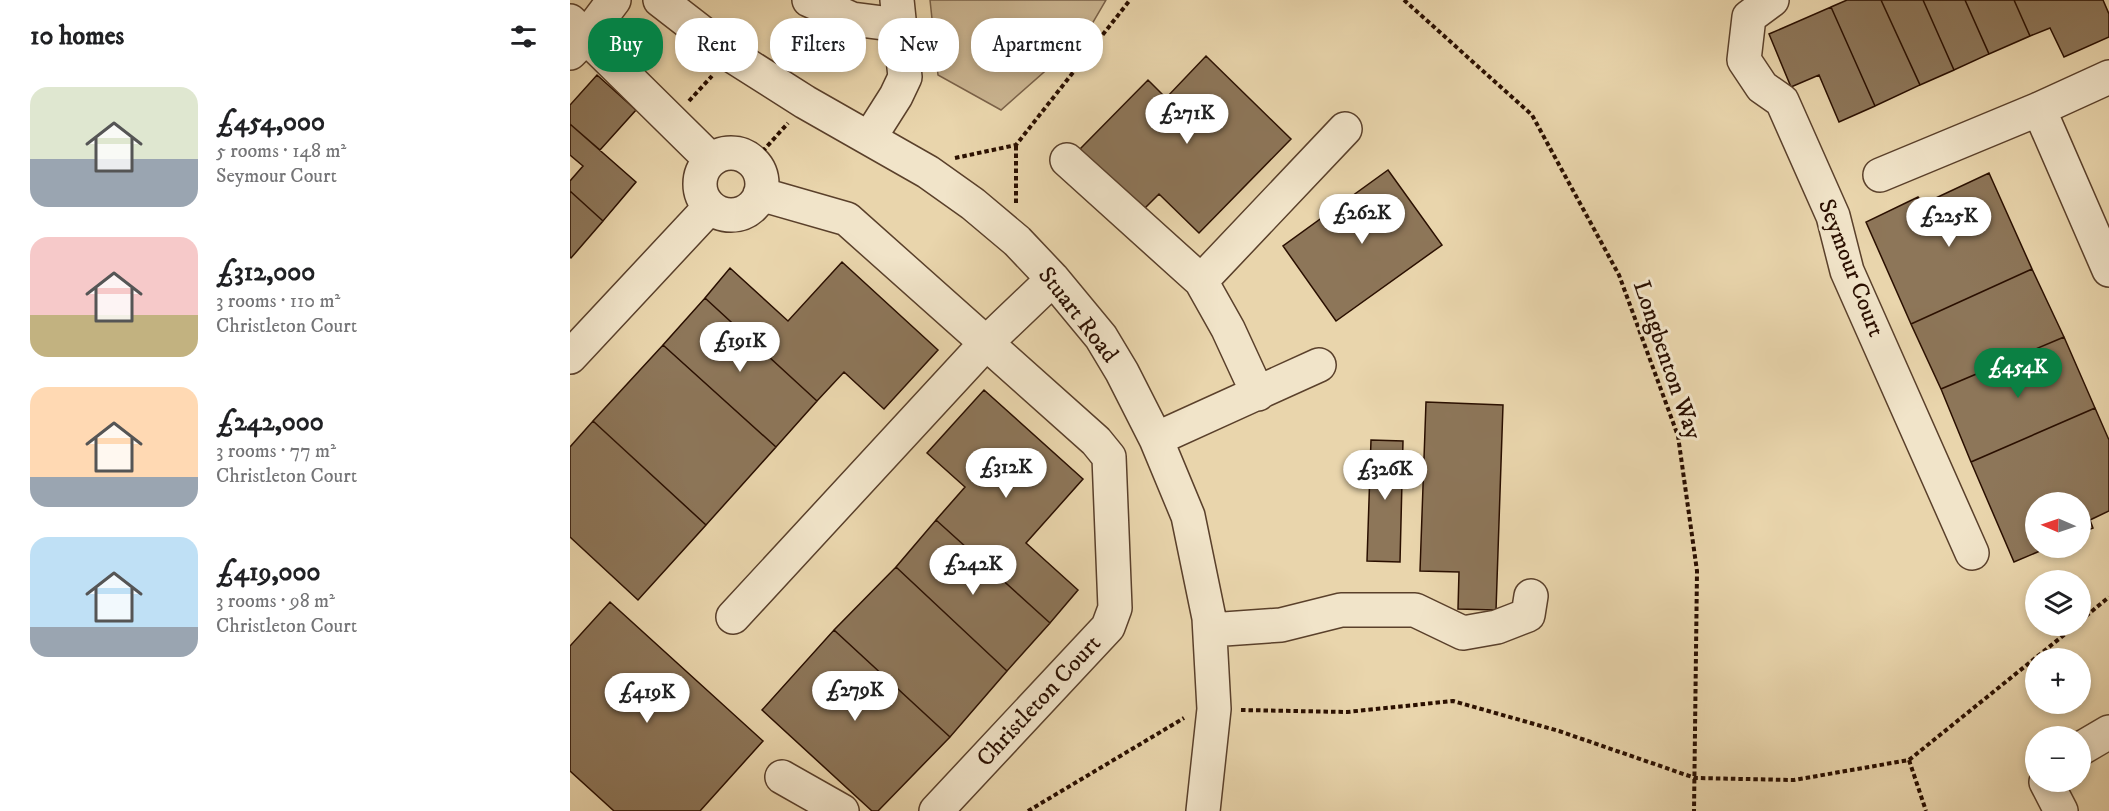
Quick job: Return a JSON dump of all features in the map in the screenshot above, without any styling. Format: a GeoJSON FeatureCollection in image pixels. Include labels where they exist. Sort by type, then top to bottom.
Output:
{"type":"FeatureCollection","features":[{"type":"Feature","properties":{"kind":"street"},"geometry":{"type":"LineString","coordinates":[[614,0],[576,36],[671,120],[711,160],[704,168],[700,189],[710,207],[729,215],[748,210],[755,203],[758,180]]}},
{"type":"Feature","properties":{"kind":"street","name":"Stuart Road"},"geometry":{"type":"LineString","coordinates":[[660,0],[731,54],[805,102],[928,172],[973,204],[1017,241],[1053,279],[1101,337],[1122,372],[1156,439],[1188,516],[1210,630],[1214,709],[1203,811]]}},
{"type":"Feature","properties":{"kind":"street"},"geometry":{"type":"LineString","coordinates":[[809,0],[852,19],[898,13],[904,77],[896,96],[870,137]]}},
{"type":"Feature","properties":{"kind":"street","name":"Seymour Court"},"geometry":{"type":"LineString","coordinates":[[1772,0],[1749,17],[1744,60],[1762,87],[1782,101],[1833,216],[1847,271],[1972,554]]}},
{"type":"Feature","properties":{"kind":"street"},"geometry":{"type":"LineString","coordinates":[[1880,175],[2109,77]]}},
{"type":"Feature","properties":{"kind":"street"},"geometry":{"type":"LineString","coordinates":[[2038,109],[2109,270]]}},
{"type":"Feature","properties":{"kind":"street"},"geometry":{"type":"LineString","coordinates":[[1201,281],[1345,129]]}},
{"type":"Feature","properties":{"kind":"street","name":"Christleton Court"},"geometry":{"type":"LineString","coordinates":[[711,160],[719,155],[739,154],[748,158],[758,180],[847,219],[1096,441],[1109,457],[1115,608],[1108,627],[936,811]]}},
{"type":"Feature","properties":{"kind":"street"},"geometry":{"type":"LineString","coordinates":[[1067,160],[1201,281],[1228,329],[1258,394]]}},
{"type":"Feature","properties":{"kind":"street"},"geometry":{"type":"LineString","coordinates":[[570,357],[710,207]]}},
{"type":"Feature","properties":{"kind":"street"},"geometry":{"type":"LineString","coordinates":[[733,617],[987,342],[1053,279]]}},
{"type":"Feature","properties":{"kind":"street"},"geometry":{"type":"LineString","coordinates":[[1156,439],[1319,365]]}},
{"type":"Feature","properties":{"kind":"street"},"geometry":{"type":"LineString","coordinates":[[1210,630],[1281,625],[1341,610],[1415,610],[1463,633],[1497,627],[1528,615],[1531,596]]}},
{"type":"Feature","properties":{"kind":"street"},"geometry":{"type":"LineString","coordinates":[[2091,743],[2109,732]]}},
{"type":"Feature","properties":{"kind":"street"},"geometry":{"type":"LineString","coordinates":[[782,777],[842,811]]}},
{"type":"Feature","properties":{"kind":"street"},"geometry":{"type":"LineString","coordinates":[[2051,792],[2061,811]]}},
{"type":"Feature","properties":{"kind":"path"},"geometry":{"type":"LineString","coordinates":[[1016,203],[1016,145],[1130,0]]}},
{"type":"Feature","properties":{"kind":"path","name":"Longbenton Way"},"geometry":{"type":"LineString","coordinates":[[1404,0],[1532,115],[1619,275],[1678,436],[1697,571],[1694,811]]}},
{"type":"Feature","properties":{"kind":"path"},"geometry":{"type":"LineString","coordinates":[[671,120],[716,72]]}},
{"type":"Feature","properties":{"kind":"path"},"geometry":{"type":"LineString","coordinates":[[758,180],[762,152],[794,116]]}},
{"type":"Feature","properties":{"kind":"path"},"geometry":{"type":"LineString","coordinates":[[954,158],[1016,145]]}},
{"type":"Feature","properties":{"kind":"path"},"geometry":{"type":"LineString","coordinates":[[2091,612],[2109,597]]}},
{"type":"Feature","properties":{"kind":"path"},"geometry":{"type":"LineString","coordinates":[[1028,811],[1190,715],[1214,709],[1347,712],[1453,701],[1559,731],[1695,778],[1794,780],[1909,760],[2062,636]]}},
{"type":"Feature","properties":{"kind":"path"},"geometry":{"type":"LineString","coordinates":[[1909,760],[1926,811]]}},
{"type":"Feature","properties":{"kind":"shaded area"},"geometry":{"type":"Polygon","coordinates":[[[930,0],[1106,0],[1096,18],[971,18],[971,72],[1044,72],[1001,110],[938,75],[938,72],[959,72],[959,18],[932,18],[930,0]]]}},
{"type":"Feature","properties":{"kind":"building"},"geometry":{"type":"Polygon","coordinates":[[[1847,0],[1881,0],[1920,85],[1875,106],[1831,7],[1847,0]]]}},
{"type":"Feature","properties":{"kind":"building"},"geometry":{"type":"Polygon","coordinates":[[[1881,0],[1923,0],[1954,70],[1920,85],[1881,0]]]}},
{"type":"Feature","properties":{"kind":"building"},"geometry":{"type":"Polygon","coordinates":[[[1923,0],[1965,0],[1989,54],[1954,70],[1923,0]]]}},
{"type":"Feature","properties":{"kind":"building"},"geometry":{"type":"Polygon","coordinates":[[[1965,0],[2014,0],[2030,36],[1989,54],[1965,0]]]}},
{"type":"Feature","properties":{"kind":"building"},"geometry":{"type":"Polygon","coordinates":[[[2014,0],[2103,0],[2109,14],[2109,37],[2064,57],[2050,28],[2030,36],[2014,0]]]}},
{"type":"Feature","properties":{"kind":"building"},"geometry":{"type":"Polygon","coordinates":[[[1831,7],[1875,106],[1839,122],[1819,75],[1791,87],[1769,34],[1831,7]]]}},
{"type":"Feature","properties":{"kind":"building"},"geometry":{"type":"Polygon","coordinates":[[[1206,56],[1291,139],[1199,233],[1159,194],[1142,211],[1080,149],[1148,80],[1166,98],[1206,56]]]}},
{"type":"Feature","properties":{"kind":"building"},"geometry":{"type":"Polygon","coordinates":[[[597,75],[636,110],[600,150],[570,124],[570,105],[597,75]]]}},
{"type":"Feature","properties":{"kind":"building"},"geometry":{"type":"Polygon","coordinates":[[[570,124],[636,182],[603,221],[570,191],[570,181],[583,166],[570,155],[570,124]]]}},
{"type":"Feature","properties":{"kind":"building"},"geometry":{"type":"Polygon","coordinates":[[[1388,170],[1442,245],[1336,321],[1283,246],[1388,170]]]}},
{"type":"Feature","properties":{"kind":"building"},"geometry":{"type":"Polygon","coordinates":[[[1989,173],[2032,269],[1911,324],[1866,222],[1918,197],[1923,204],[1989,173]]]}},
{"type":"Feature","properties":{"kind":"building"},"geometry":{"type":"Polygon","coordinates":[[[570,191],[603,221],[571,258],[570,257],[570,191]]]}},
{"type":"Feature","properties":{"kind":"building"},"geometry":{"type":"Polygon","coordinates":[[[842,262],[938,350],[884,409],[844,372],[817,401],[705,298],[730,268],[788,321],[842,262]]]}},
{"type":"Feature","properties":{"kind":"building"},"geometry":{"type":"Polygon","coordinates":[[[2032,269],[2064,337],[1941,389],[1911,324],[2032,269]]]}},
{"type":"Feature","properties":{"kind":"building"},"geometry":{"type":"Polygon","coordinates":[[[705,298],[817,401],[776,447],[663,345],[705,298]]]}},
{"type":"Feature","properties":{"kind":"building"},"geometry":{"type":"Polygon","coordinates":[[[2064,337],[2095,408],[1971,462],[1941,389],[2064,337]]]}},
{"type":"Feature","properties":{"kind":"building"},"geometry":{"type":"Polygon","coordinates":[[[663,345],[776,447],[706,525],[593,421],[663,345]]]}},
{"type":"Feature","properties":{"kind":"building"},"geometry":{"type":"Polygon","coordinates":[[[984,390],[1083,479],[1026,543],[1078,590],[1050,623],[936,520],[965,487],[927,453],[984,390]]]}},
{"type":"Feature","properties":{"kind":"building"},"geometry":{"type":"Polygon","coordinates":[[[1426,402],[1503,405],[1496,610],[1458,609],[1459,572],[1420,571],[1426,402]]]}},
{"type":"Feature","properties":{"kind":"building"},"geometry":{"type":"Polygon","coordinates":[[[2095,408],[2109,440],[2109,511],[2091,520],[2091,492],[2025,492],[2025,557],[2014,562],[1971,462],[2095,408]]]}},
{"type":"Feature","properties":{"kind":"building"},"geometry":{"type":"Polygon","coordinates":[[[593,421],[706,525],[638,600],[570,537],[570,447],[593,421]]]}},
{"type":"Feature","properties":{"kind":"building"},"geometry":{"type":"Polygon","coordinates":[[[1371,440],[1403,441],[1400,562],[1367,561],[1371,440]]]}},
{"type":"Feature","properties":{"kind":"building"},"geometry":{"type":"Polygon","coordinates":[[[936,520],[1050,623],[1007,671],[896,567],[936,520]]]}},
{"type":"Feature","properties":{"kind":"building"},"geometry":{"type":"Polygon","coordinates":[[[896,567],[1007,671],[950,737],[834,630],[896,567]]]}},
{"type":"Feature","properties":{"kind":"building"},"geometry":{"type":"Polygon","coordinates":[[[610,602],[763,741],[700,811],[614,811],[570,771],[570,646],[610,602]]]}},
{"type":"Feature","properties":{"kind":"building"},"geometry":{"type":"Polygon","coordinates":[[[834,630],[950,737],[878,811],[872,811],[762,710],[834,630]]]}}]}
